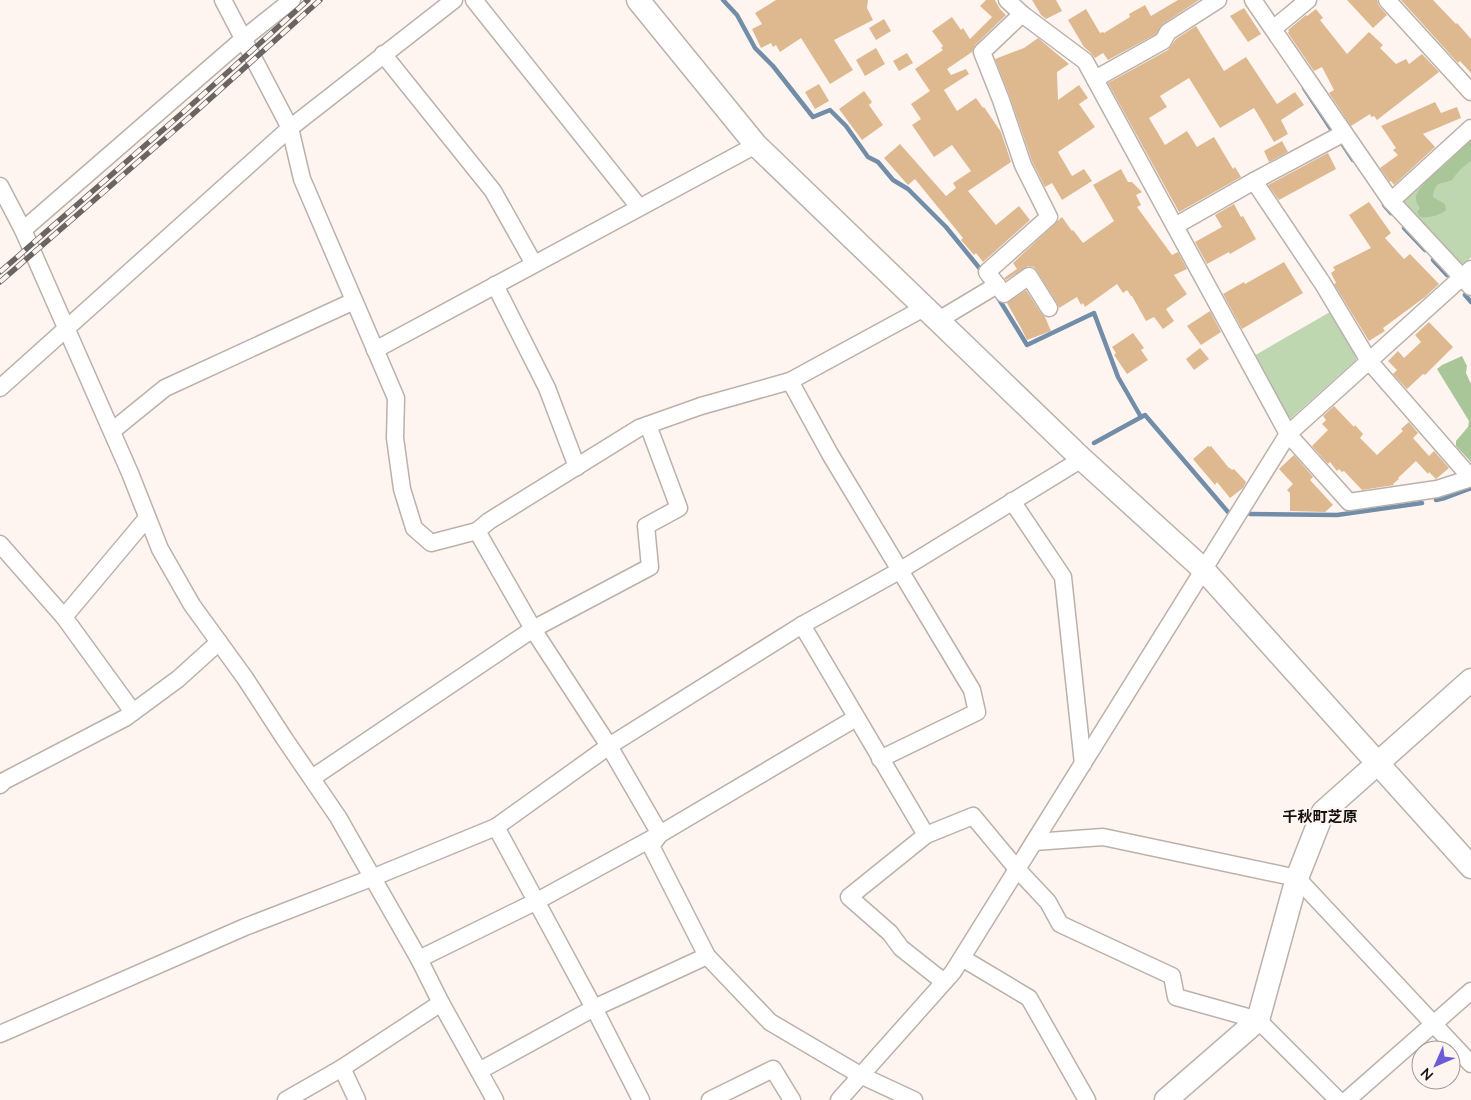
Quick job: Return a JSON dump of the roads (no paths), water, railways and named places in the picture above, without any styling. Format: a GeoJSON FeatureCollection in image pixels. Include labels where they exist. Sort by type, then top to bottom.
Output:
{"type":"FeatureCollection","features":[{"type":"Feature","properties":{"kind":"street"},"geometry":{"type":"LineString","coordinates":[[223,0],[290,128],[302,179],[396,398],[396,438],[401,480],[414,528],[431,543],[477,531],[489,521],[639,428],[701,406],[790,381],[997,285]]}},
{"type":"Feature","properties":{"kind":"street"},"geometry":{"type":"LineString","coordinates":[[23,230],[243,39],[292,0]]}},
{"type":"Feature","properties":{"kind":"street"},"geometry":{"type":"LineString","coordinates":[[0,388],[290,128],[454,0]]}},
{"type":"Feature","properties":{"kind":"street"},"geometry":{"type":"LineString","coordinates":[[474,0],[639,207]]}},
{"type":"Feature","properties":{"kind":"street"},"geometry":{"type":"LineString","coordinates":[[638,0],[756,145],[1082,459],[1203,569],[1471,867]]}},
{"type":"Feature","properties":{"kind":"street"},"geometry":{"type":"LineString","coordinates":[[1007,0],[1022,14],[1085,61],[1288,434],[1349,502],[1437,489],[1471,478],[1369,361],[1323,284],[1254,181]]}},
{"type":"Feature","properties":{"kind":"street"},"geometry":{"type":"LineString","coordinates":[[1095,79],[1163,41],[1168,32],[1218,0]]}},
{"type":"Feature","properties":{"kind":"street"},"geometry":{"type":"LineString","coordinates":[[839,1100],[953,972],[1288,434],[1369,361],[1468,278],[1391,201],[1253,0]]}},
{"type":"Feature","properties":{"kind":"street"},"geometry":{"type":"LineString","coordinates":[[1273,29],[1308,0]]}},
{"type":"Feature","properties":{"kind":"street"},"geometry":{"type":"LineString","coordinates":[[1387,0],[1471,92]]}},
{"type":"Feature","properties":{"kind":"street"},"geometry":{"type":"LineString","coordinates":[[1022,14],[982,52],[1023,165],[1050,218],[987,272],[1004,294],[1029,276],[1049,308]]}},
{"type":"Feature","properties":{"kind":"street"},"geometry":{"type":"LineString","coordinates":[[384,54],[493,191],[534,264]]}},
{"type":"Feature","properties":{"kind":"street"},"geometry":{"type":"LineString","coordinates":[[1391,201],[1471,128]]}},
{"type":"Feature","properties":{"kind":"street"},"geometry":{"type":"LineString","coordinates":[[1175,226],[1344,133]]}},
{"type":"Feature","properties":{"kind":"street"},"geometry":{"type":"LineString","coordinates":[[375,350],[756,145]]}},
{"type":"Feature","properties":{"kind":"street"},"geometry":{"type":"LineString","coordinates":[[2,195],[23,230],[112,431],[160,550],[192,605],[245,678],[338,817],[419,959],[441,1003],[495,1100]]}},
{"type":"Feature","properties":{"kind":"street"},"geometry":{"type":"LineString","coordinates":[[495,285],[547,388],[577,467]]}},
{"type":"Feature","properties":{"kind":"street"},"geometry":{"type":"LineString","coordinates":[[112,431],[165,388],[354,302]]}},
{"type":"Feature","properties":{"kind":"street"},"geometry":{"type":"LineString","coordinates":[[790,381],[830,454],[972,690],[977,712],[880,759]]}},
{"type":"Feature","properties":{"kind":"street"},"geometry":{"type":"LineString","coordinates":[[312,778],[533,629],[650,567],[646,526],[679,508],[648,425]]}},
{"type":"Feature","properties":{"kind":"street"},"geometry":{"type":"LineString","coordinates":[[0,1034],[245,927],[374,878],[496,827],[609,746],[802,625],[899,571],[1082,459]]}},
{"type":"Feature","properties":{"kind":"street"},"geometry":{"type":"LineString","coordinates":[[1012,501],[1063,577],[1083,764]]}},
{"type":"Feature","properties":{"kind":"street"},"geometry":{"type":"LineString","coordinates":[[64,617],[147,518]]}},
{"type":"Feature","properties":{"kind":"street"},"geometry":{"type":"LineString","coordinates":[[477,531],[533,629],[609,746],[660,834]]}},
{"type":"Feature","properties":{"kind":"street"},"geometry":{"type":"LineString","coordinates":[[0,544],[64,617],[133,712]]}},
{"type":"Feature","properties":{"kind":"street"},"geometry":{"type":"LineString","coordinates":[[802,625],[926,835]]}},
{"type":"Feature","properties":{"kind":"street"},"geometry":{"type":"LineString","coordinates":[[0,785],[4,781],[125,718],[178,679],[219,642]]}},
{"type":"Feature","properties":{"kind":"street"},"geometry":{"type":"LineString","coordinates":[[1166,1100],[1258,1020],[1297,878],[1323,812],[1471,680]]}},
{"type":"Feature","properties":{"kind":"street"},"geometry":{"type":"LineString","coordinates":[[419,959],[537,901],[660,834],[856,718]]}},
{"type":"Feature","properties":{"kind":"street"},"geometry":{"type":"LineString","coordinates":[[944,982],[901,948],[890,933],[849,897],[926,835],[973,816],[1017,869],[1048,902],[1060,924],[1172,976],[1176,997],[1258,1020],[1338,1100]]}},
{"type":"Feature","properties":{"kind":"street"},"geometry":{"type":"LineString","coordinates":[[496,827],[594,1008],[641,1100]]}},
{"type":"Feature","properties":{"kind":"street"},"geometry":{"type":"LineString","coordinates":[[660,834],[651,846],[707,956],[770,1022],[860,1075],[914,1100]]}},
{"type":"Feature","properties":{"kind":"street"},"geometry":{"type":"LineString","coordinates":[[1034,842],[1103,837],[1297,878],[1471,1064]]}},
{"type":"Feature","properties":{"kind":"street"},"geometry":{"type":"LineString","coordinates":[[479,1071],[594,1008],[707,956]]}},
{"type":"Feature","properties":{"kind":"street"},"geometry":{"type":"LineString","coordinates":[[962,958],[1029,998],[1087,1100]]}},
{"type":"Feature","properties":{"kind":"street"},"geometry":{"type":"LineString","coordinates":[[1347,1100],[1471,991]]}},
{"type":"Feature","properties":{"kind":"street"},"geometry":{"type":"LineString","coordinates":[[286,1100],[342,1068],[441,1003]]}},
{"type":"Feature","properties":{"kind":"street"},"geometry":{"type":"LineString","coordinates":[[342,1068],[357,1100]]}},
{"type":"Feature","properties":{"kind":"street"},"geometry":{"type":"LineString","coordinates":[[710,1100],[773,1069],[792,1100]]}},
{"type":"Feature","properties":{"kind":"waterway"},"geometry":{"type":"LineString","coordinates":[[723,0],[737,15],[755,48],[773,66],[813,117],[830,110],[846,126],[868,157],[878,162],[893,180],[908,189],[946,227],[981,270]]}},
{"type":"Feature","properties":{"kind":"waterway"},"geometry":{"type":"LineString","coordinates":[[1304,88],[1333,132]]}},
{"type":"Feature","properties":{"kind":"waterway"},"geometry":{"type":"LineString","coordinates":[[1341,142],[1353,160]]}},
{"type":"Feature","properties":{"kind":"waterway"},"geometry":{"type":"LineString","coordinates":[[1384,205],[1391,213]]}},
{"type":"Feature","properties":{"kind":"waterway"},"geometry":{"type":"LineString","coordinates":[[1404,228],[1425,250]]}},
{"type":"Feature","properties":{"kind":"waterway"},"geometry":{"type":"LineString","coordinates":[[1433,260],[1447,275]]}},
{"type":"Feature","properties":{"kind":"waterway"},"geometry":{"type":"LineString","coordinates":[[1465,295],[1471,302]]}},
{"type":"Feature","properties":{"kind":"waterway"},"geometry":{"type":"LineString","coordinates":[[997,296],[1027,345],[1094,313],[1118,377],[1141,417]]}},
{"type":"Feature","properties":{"kind":"waterway"},"geometry":{"type":"LineString","coordinates":[[1094,443],[1145,415],[1228,512]]}},
{"type":"Feature","properties":{"kind":"waterway"},"geometry":{"type":"LineString","coordinates":[[1436,500],[1471,488]]}},
{"type":"Feature","properties":{"kind":"waterway"},"geometry":{"type":"LineString","coordinates":[[1250,514],[1337,515],[1422,503]]}},
{"type":"Feature","properties":{"kind":"railway"},"geometry":{"type":"LineString","coordinates":[[0,272],[188,108],[308,0]]}},
{"type":"Feature","properties":{"kind":"railway"},"geometry":{"type":"LineString","coordinates":[[0,282],[192,115],[320,0]]}},
{"type":"Feature","properties":{"kind":"district","name":"千秋町芝原"},"geometry":{"type":"Point","coordinates":[1320,816]}}]}
